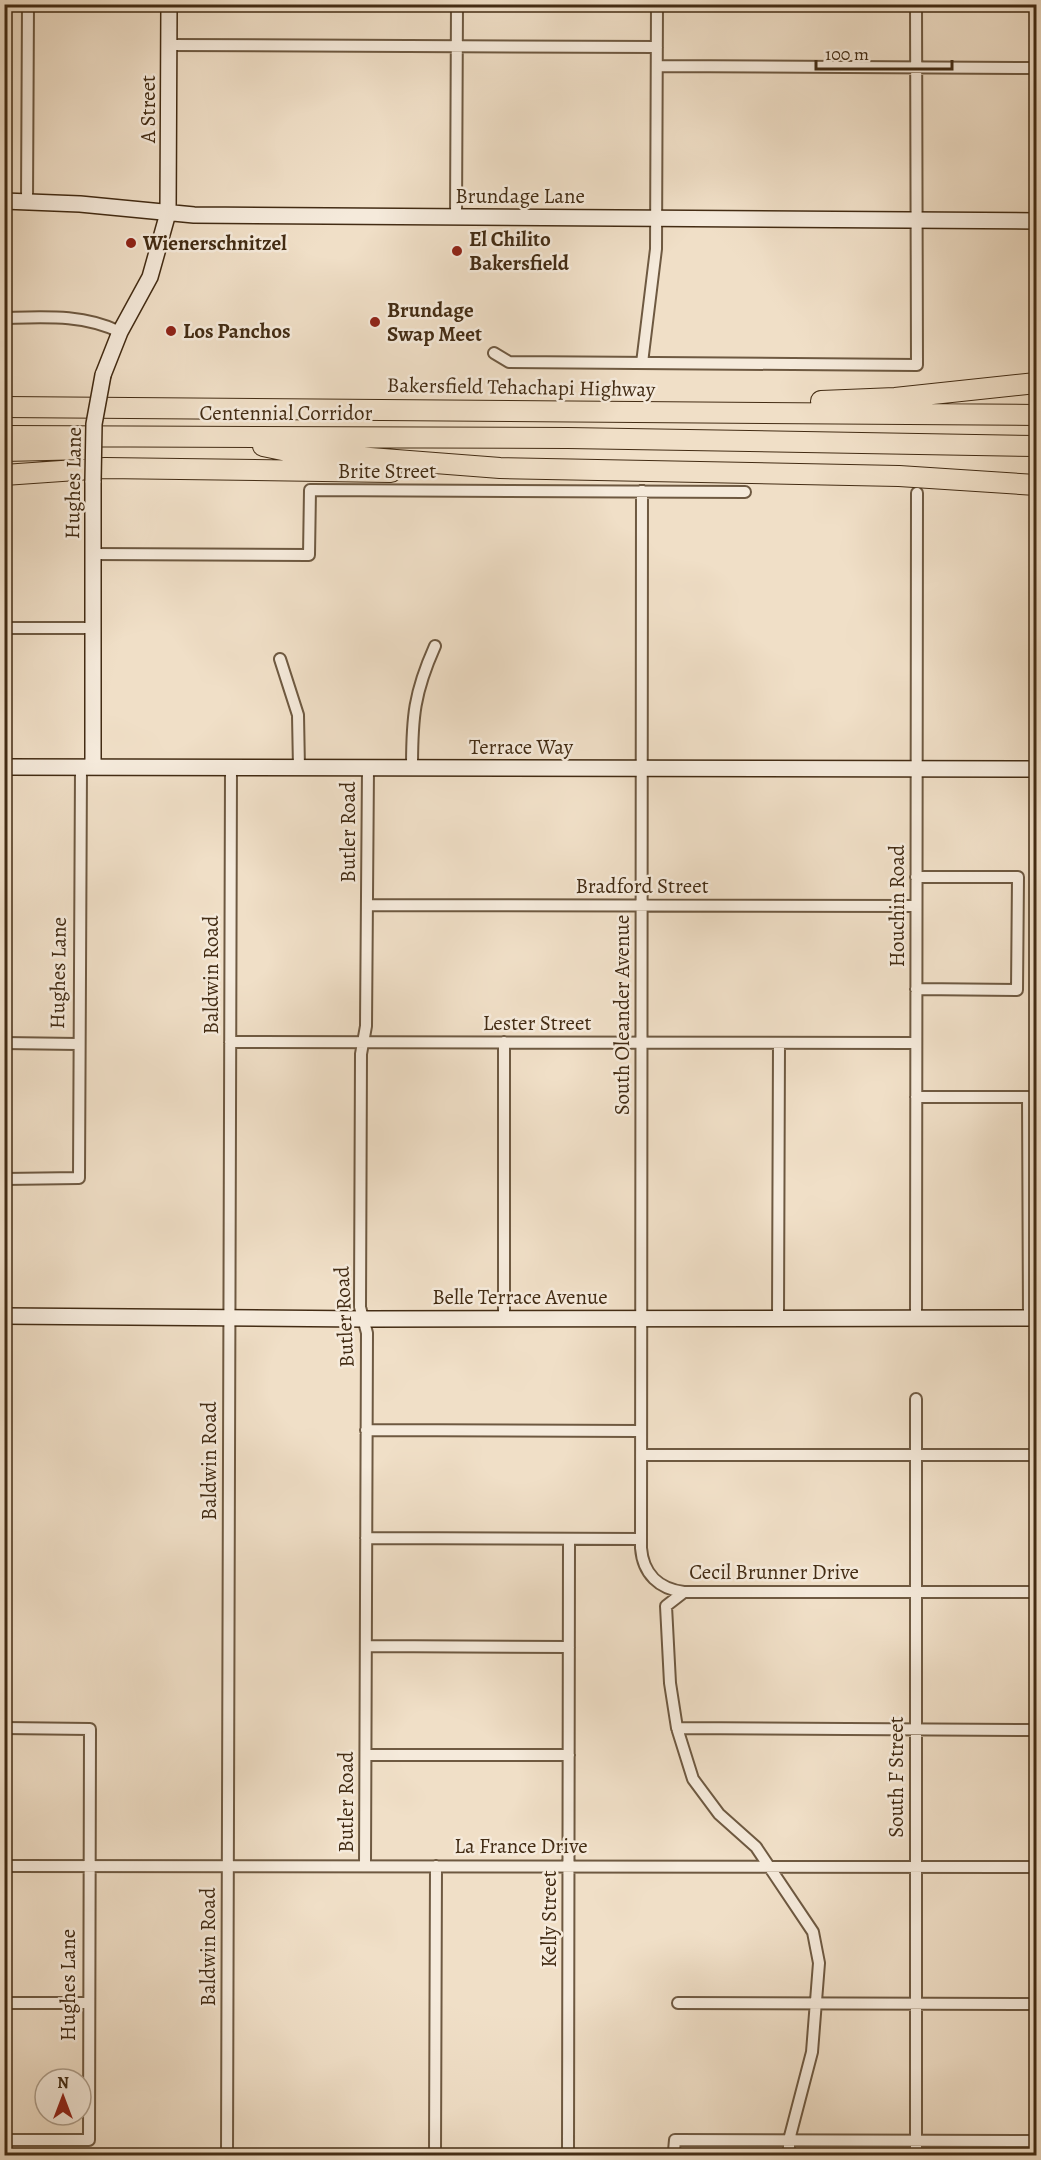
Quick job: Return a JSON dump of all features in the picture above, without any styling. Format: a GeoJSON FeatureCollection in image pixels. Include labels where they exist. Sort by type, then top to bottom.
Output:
{"type":"FeatureCollection","features":[{"type":"Feature","properties":{"kind":"highway"},"geometry":{"type":"LineString","coordinates":[[585,411],[895,398],[1036,383]]}},
{"type":"Feature","properties":{"kind":"highway","name":"Bakersfield Tehachapi Highway"},"geometry":{"type":"LineString","coordinates":[[4,407],[1036,415]]}},
{"type":"Feature","properties":{"kind":"highway","name":"Centennial Corridor"},"geometry":{"type":"LineString","coordinates":[[4,436],[568,438]]}},
{"type":"Feature","properties":{"kind":"highway"},"geometry":{"type":"LineString","coordinates":[[4,451],[568,438],[1036,446]]}},
{"type":"Feature","properties":{"kind":"highway"},"geometry":{"type":"LineString","coordinates":[[263,446],[272,450],[366,458],[561,471],[869,475],[1036,485]]}},
{"type":"Feature","properties":{"kind":"highway"},"geometry":{"type":"LineString","coordinates":[[4,474],[105,468],[495,474],[561,471]]}},
{"type":"Feature","properties":{"kind":"street"},"geometry":{"type":"LineString","coordinates":[[27,201],[28,4]]}},
{"type":"Feature","properties":{"kind":"street","name":"A Street"},"geometry":{"type":"LineString","coordinates":[[168,213],[169,4]]}},
{"type":"Feature","properties":{"kind":"street"},"geometry":{"type":"LineString","coordinates":[[456,217],[457,4]]}},
{"type":"Feature","properties":{"kind":"street"},"geometry":{"type":"LineString","coordinates":[[642,363],[655,275],[657,4]]}},
{"type":"Feature","properties":{"kind":"street"},"geometry":{"type":"LineString","coordinates":[[494,353],[509,362],[917,365],[916,4]]}},
{"type":"Feature","properties":{"kind":"street"},"geometry":{"type":"LineString","coordinates":[[169,45],[657,47]]}},
{"type":"Feature","properties":{"kind":"street"},"geometry":{"type":"LineString","coordinates":[[657,66],[1036,68]]}},
{"type":"Feature","properties":{"kind":"street","name":"Brundage Lane"},"geometry":{"type":"LineString","coordinates":[[4,201],[168,213],[1036,221]]}},
{"type":"Feature","properties":{"kind":"street","name":"Hughes Lane"},"geometry":{"type":"LineString","coordinates":[[4,1179],[79,1178],[78,1044],[93,628],[94,424],[102,375],[120,332],[152,274],[168,213]]}},
{"type":"Feature","properties":{"kind":"street"},"geometry":{"type":"LineString","coordinates":[[4,318],[69,317],[88,320],[120,332]]}},
{"type":"Feature","properties":{"kind":"street","name":"Brite Street"},"geometry":{"type":"LineString","coordinates":[[93,554],[309,555],[310,490],[745,492]]}},
{"type":"Feature","properties":{"kind":"street","name":"South Oleander Avenue"},"geometry":{"type":"LineString","coordinates":[[641,1539],[642,492]]}},
{"type":"Feature","properties":{"kind":"street","name":"Houchin Road"},"geometry":{"type":"LineString","coordinates":[[916,1318],[917,494]]}},
{"type":"Feature","properties":{"kind":"street"},"geometry":{"type":"LineString","coordinates":[[4,628],[93,628]]}},
{"type":"Feature","properties":{"kind":"street"},"geometry":{"type":"LineString","coordinates":[[412,768],[416,694],[435,646]]}},
{"type":"Feature","properties":{"kind":"street"},"geometry":{"type":"LineString","coordinates":[[280,659],[298,715],[299,768]]}},
{"type":"Feature","properties":{"kind":"street","name":"Terrace Way"},"geometry":{"type":"LineString","coordinates":[[4,767],[1036,770]]}},
{"type":"Feature","properties":{"kind":"street","name":"Baldwin Road"},"geometry":{"type":"LineString","coordinates":[[227,2156],[231,767]]}},
{"type":"Feature","properties":{"kind":"street","name":"Butler Road"},"geometry":{"type":"LineString","coordinates":[[365,1866],[366,1430],[365,1319],[360,1307],[361,1054],[366,1026],[368,768]]}},
{"type":"Feature","properties":{"kind":"street"},"geometry":{"type":"LineString","coordinates":[[916,877],[1017,878],[1017,990],[916,989]]}},
{"type":"Feature","properties":{"kind":"street","name":"Bradford Street"},"geometry":{"type":"LineString","coordinates":[[368,905],[916,906]]}},
{"type":"Feature","properties":{"kind":"street","name":"Lester Street"},"geometry":{"type":"LineString","coordinates":[[230,1042],[916,1043]]}},
{"type":"Feature","properties":{"kind":"street"},"geometry":{"type":"LineString","coordinates":[[504,1042],[504,1317]]}},
{"type":"Feature","properties":{"kind":"street"},"geometry":{"type":"LineString","coordinates":[[4,1043],[78,1044]]}},
{"type":"Feature","properties":{"kind":"street"},"geometry":{"type":"LineString","coordinates":[[778,1318],[779,1043]]}},
{"type":"Feature","properties":{"kind":"street"},"geometry":{"type":"LineString","coordinates":[[916,1097],[1028,1097],[1033,1318]]}},
{"type":"Feature","properties":{"kind":"street","name":"Belle Terrace Avenue"},"geometry":{"type":"LineString","coordinates":[[4,1316],[365,1319],[1033,1318]]}},
{"type":"Feature","properties":{"kind":"street","name":"South F Street"},"geometry":{"type":"LineString","coordinates":[[916,1399],[916,2156]]}},
{"type":"Feature","properties":{"kind":"street"},"geometry":{"type":"LineString","coordinates":[[366,1430],[641,1431]]}},
{"type":"Feature","properties":{"kind":"street"},"geometry":{"type":"LineString","coordinates":[[641,1455],[1036,1455]]}},
{"type":"Feature","properties":{"kind":"street"},"geometry":{"type":"LineString","coordinates":[[366,1538],[641,1539]]}},
{"type":"Feature","properties":{"kind":"street","name":"Kelly Street"},"geometry":{"type":"LineString","coordinates":[[568,2156],[569,1539]]}},
{"type":"Feature","properties":{"kind":"street","name":"Cecil Brunner Drive"},"geometry":{"type":"LineString","coordinates":[[641,1539],[641,1556],[650,1576],[666,1588],[684,1592],[1036,1592]]}},
{"type":"Feature","properties":{"kind":"street"},"geometry":{"type":"LineString","coordinates":[[684,1592],[666,1606],[670,1683],[677,1728],[693,1779],[720,1814],[756,1847],[813,1932],[819,1963],[812,2052],[789,2140],[789,2156]]}},
{"type":"Feature","properties":{"kind":"street"},"geometry":{"type":"LineString","coordinates":[[366,1646],[569,1647]]}},
{"type":"Feature","properties":{"kind":"street","name":"Hughes Lane"},"geometry":{"type":"LineString","coordinates":[[4,1728],[90,1729],[89,2140],[4,2140]]}},
{"type":"Feature","properties":{"kind":"street"},"geometry":{"type":"LineString","coordinates":[[677,1728],[1036,1730]]}},
{"type":"Feature","properties":{"kind":"street"},"geometry":{"type":"LineString","coordinates":[[366,1755],[569,1755]]}},
{"type":"Feature","properties":{"kind":"street","name":"La France Drive"},"geometry":{"type":"LineString","coordinates":[[4,1866],[1036,1867]]}},
{"type":"Feature","properties":{"kind":"street"},"geometry":{"type":"LineString","coordinates":[[435,2156],[436,1866]]}},
{"type":"Feature","properties":{"kind":"street"},"geometry":{"type":"LineString","coordinates":[[4,2003],[88,2003]]}},
{"type":"Feature","properties":{"kind":"street"},"geometry":{"type":"LineString","coordinates":[[678,2003],[1036,2004]]}},
{"type":"Feature","properties":{"kind":"street"},"geometry":{"type":"LineString","coordinates":[[674,2151],[675,2140],[1036,2141]]}},
{"type":"Feature","properties":{"kind":"place","name":"Wienerschnitzel"},"geometry":{"type":"Point","coordinates":[131,243]}},
{"type":"Feature","properties":{"kind":"place","name":"El Chilito Bakersfield"},"geometry":{"type":"Point","coordinates":[457,251]}},
{"type":"Feature","properties":{"kind":"place","name":"Brundage Swap Meet"},"geometry":{"type":"Point","coordinates":[375,322]}},
{"type":"Feature","properties":{"kind":"place","name":"Los Panchos"},"geometry":{"type":"Point","coordinates":[171,331]}}]}
